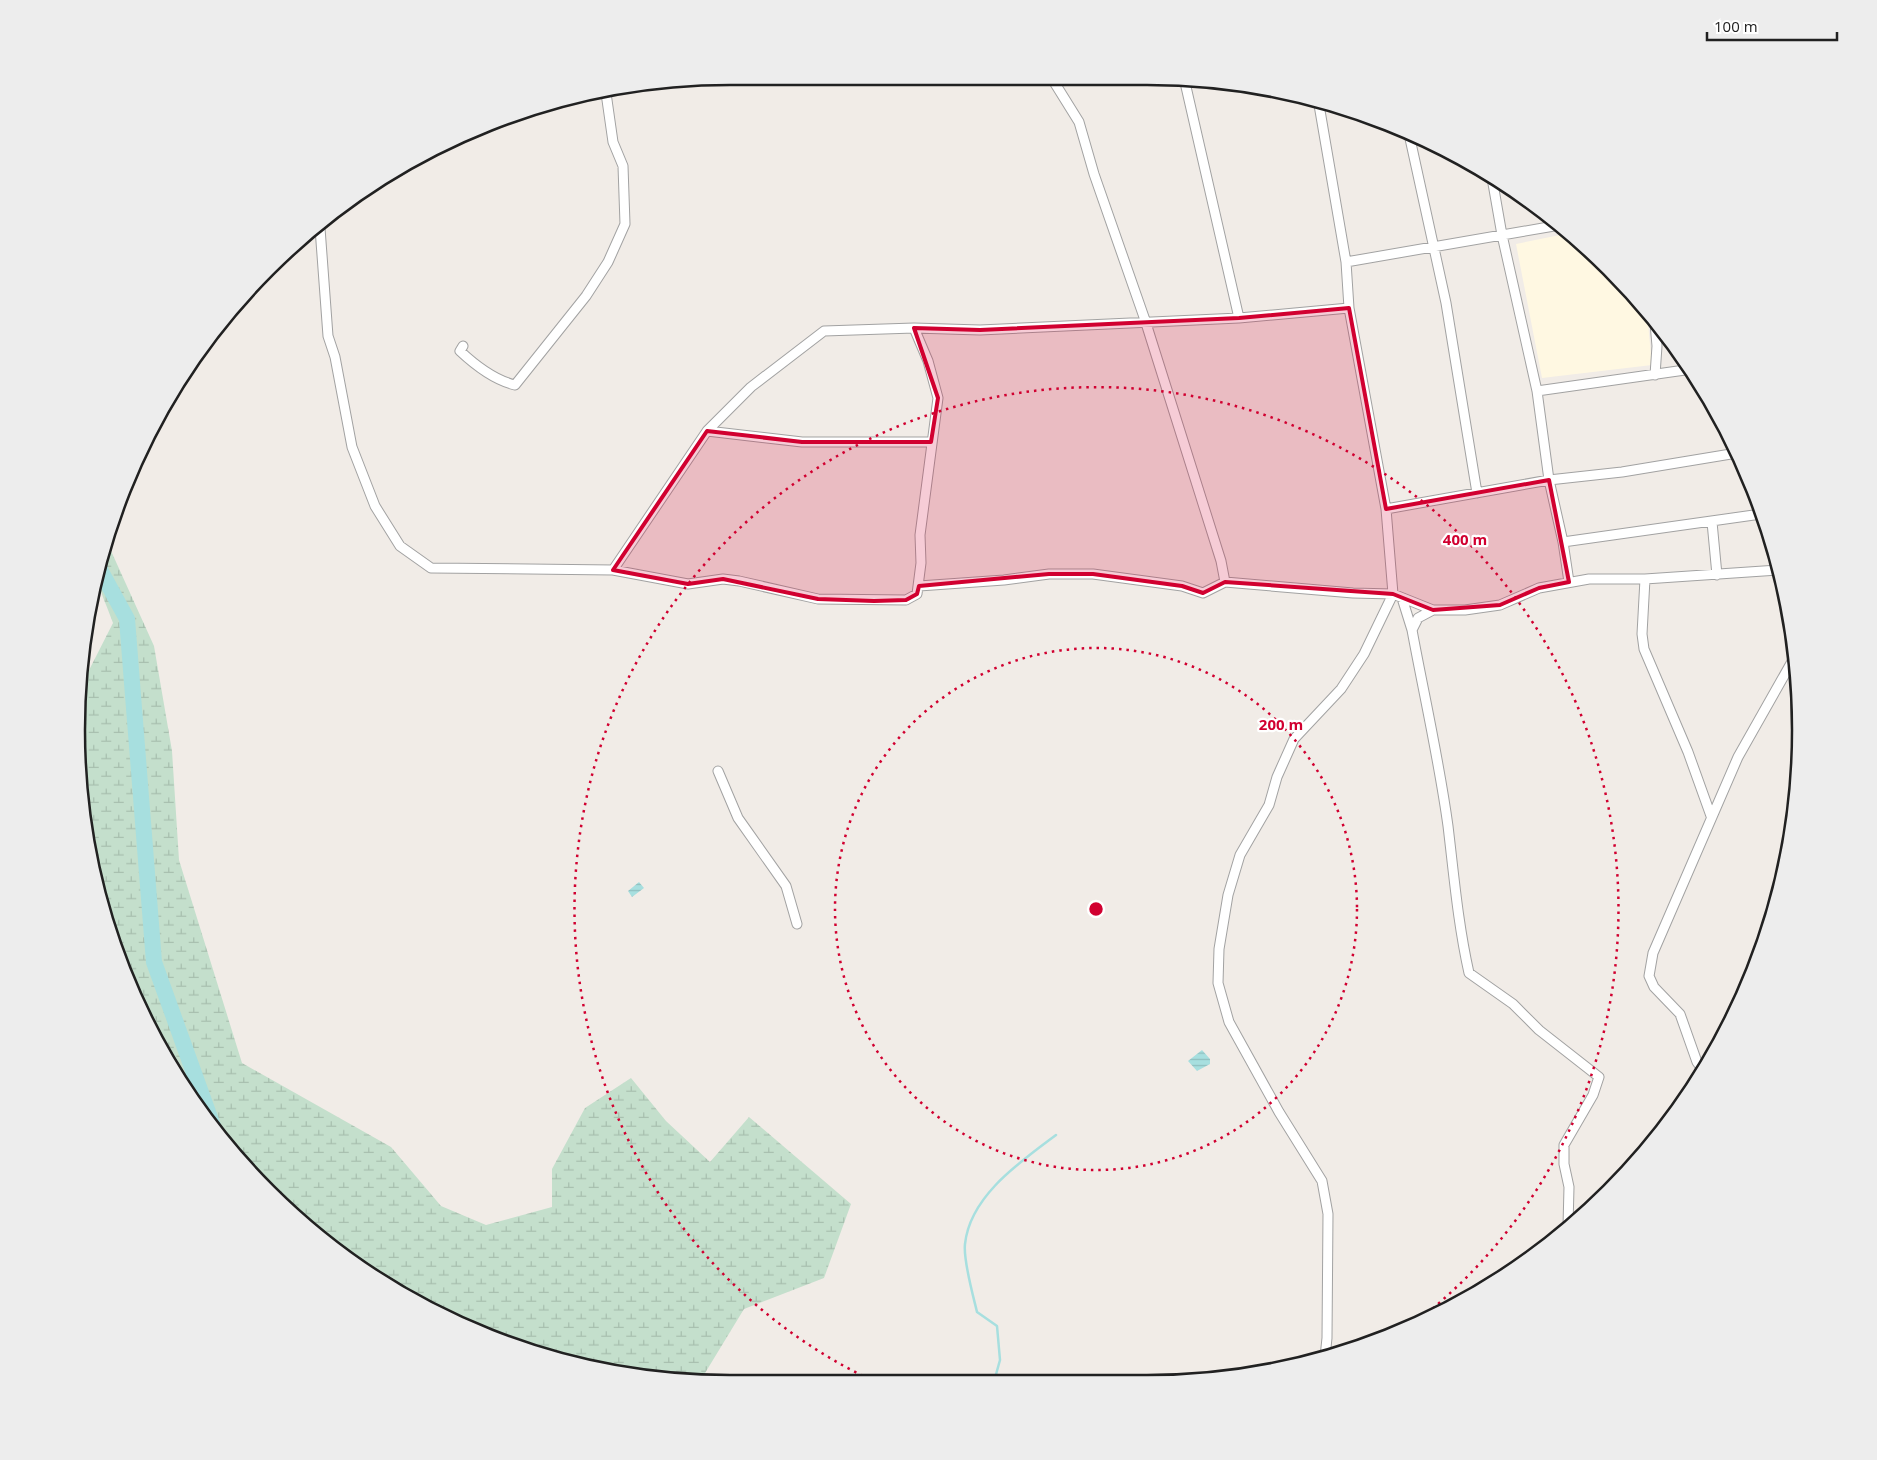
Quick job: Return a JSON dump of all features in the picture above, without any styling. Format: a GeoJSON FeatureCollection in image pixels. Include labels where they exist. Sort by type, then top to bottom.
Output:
{"type":"FeatureCollection","features":[{"type":"Feature","properties":{"kind":"street"},"geometry":{"type":"LineString","coordinates":[[1056,85],[1079,122],[1094,174],[1145,320],[1226,582]]}},
{"type":"Feature","properties":{"kind":"street"},"geometry":{"type":"LineString","coordinates":[[1186,86],[1239,318]]}},
{"type":"Feature","properties":{"kind":"street"},"geometry":{"type":"LineString","coordinates":[[464,346],[460,351],[475,365],[503,382],[515,385],[586,296],[608,262],[626,224],[623,166],[613,142],[607,97]]}},
{"type":"Feature","properties":{"kind":"street"},"geometry":{"type":"LineString","coordinates":[[1320,109],[1346,262],[1349,308],[1386,509],[1393,594],[1364,654],[1341,689],[1294,739],[1277,777],[1269,805],[1245,846],[1234,872],[1219,949],[1218,982],[1229,1022],[1279,1112],[1322,1181],[1328,1214],[1326,1349]]}},
{"type":"Feature","properties":{"kind":"street"},"geometry":{"type":"LineString","coordinates":[[1411,142],[1435,246],[1477,493]]}},
{"type":"Feature","properties":{"kind":"street"},"geometry":{"type":"LineString","coordinates":[[1493,186],[1502,235],[1537,390],[1548,480],[1563,542],[1569,582]]}},
{"type":"Feature","properties":{"kind":"street"},"geometry":{"type":"LineString","coordinates":[[1346,262],[1550,227]]}},
{"type":"Feature","properties":{"kind":"street"},"geometry":{"type":"LineString","coordinates":[[320,232],[328,336],[335,357],[352,447],[375,506],[400,546],[431,568],[613,570],[688,584],[723,579],[739,581],[818,599],[906,600],[917,594],[919,586],[921,563],[920,535],[938,398],[928,361],[914,328]]}},
{"type":"Feature","properties":{"kind":"street"},"geometry":{"type":"LineString","coordinates":[[613,570],[707,431],[751,387],[824,331],[914,328],[980,330],[1145,320],[1239,318],[1349,308]]}},
{"type":"Feature","properties":{"kind":"street"},"geometry":{"type":"LineString","coordinates":[[1654,375],[1657,346],[1656,333]]}},
{"type":"Feature","properties":{"kind":"street"},"geometry":{"type":"LineString","coordinates":[[1537,390],[1682,371]]}},
{"type":"Feature","properties":{"kind":"street"},"geometry":{"type":"LineString","coordinates":[[707,431],[802,442],[931,442]]}},
{"type":"Feature","properties":{"kind":"street"},"geometry":{"type":"LineString","coordinates":[[1386,509],[1548,480],[1622,472],[1729,454]]}},
{"type":"Feature","properties":{"kind":"street"},"geometry":{"type":"LineString","coordinates":[[1563,542],[1755,515]]}},
{"type":"Feature","properties":{"kind":"street"},"geometry":{"type":"LineString","coordinates":[[1712,522],[1716,575]]}},
{"type":"Feature","properties":{"kind":"street"},"geometry":{"type":"LineString","coordinates":[[919,586],[1004,580],[1049,574],[1094,574],[1182,586],[1203,593],[1226,582],[1353,593],[1393,594],[1433,610],[1465,610],[1500,605],[1540,588],[1589,579],[1646,579],[1772,570]]}},
{"type":"Feature","properties":{"kind":"street"},"geometry":{"type":"LineString","coordinates":[[1646,579],[1644,649],[1691,761],[1711,816]]}},
{"type":"Feature","properties":{"kind":"street"},"geometry":{"type":"LineString","coordinates":[[1402,598],[1412,630],[1437,762],[1448,826],[1460,930],[1469,973],[1513,1004],[1539,1030],[1599,1077],[1593,1095],[1564,1145],[1564,1164],[1569,1187],[1568,1218]]}},
{"type":"Feature","properties":{"kind":"street"},"geometry":{"type":"LineString","coordinates":[[1412,630],[1418,618],[1433,610]]}},
{"type":"Feature","properties":{"kind":"street"},"geometry":{"type":"LineString","coordinates":[[1698,1064],[1680,1014],[1654,987],[1649,976],[1658,940],[1711,816],[1738,757],[1789,668]]}},
{"type":"Feature","properties":{"kind":"street"},"geometry":{"type":"LineString","coordinates":[[718,771],[738,818],[786,886],[797,924]]}},
{"type":"Feature","properties":{"kind":"highlighted area"},"geometry":{"type":"Polygon","coordinates":[[[1349,308],[1386,509],[1549,480],[1569,582],[1539,588],[1500,605],[1433,610],[1393,594],[1225,582],[1203,593],[1182,586],[1093,574],[1049,574],[919,586],[917,594],[906,600],[818,599],[723,579],[688,584],[613,570],[707,431],[802,442],[931,442],[938,398],[914,328],[980,330],[1239,318],[1349,308]]]}},
{"type":"Feature","properties":{"kind":"shaded area"},"geometry":{"type":"Polygon","coordinates":[[[1560,235],[1572,245],[1603,274],[1648,324],[1652,365],[1542,378],[1516,244],[1560,235]]]}},
{"type":"Feature","properties":{"kind":"green space"},"geometry":{"type":"Polygon","coordinates":[[[111,550],[154,646],[172,751],[179,860],[242,1063],[391,1147],[441,1206],[486,1225],[552,1207],[552,1169],[585,1108],[631,1078],[666,1121],[710,1162],[749,1117],[851,1204],[824,1278],[744,1309],[704,1374],[604,1363],[523,1341],[483,1326],[407,1289],[337,1242],[274,1186],[218,1123],[171,1052],[134,977],[107,897],[97,856],[91,814],[86,772],[85,730],[88,672],[113,623],[101,591],[111,550]]]}},
{"type":"Feature","properties":{"kind":"water"},"geometry":{"type":"Polygon","coordinates":[[[639,882],[644,888],[632,897],[628,891],[639,882]]]}},
{"type":"Feature","properties":{"kind":"water"},"geometry":{"type":"Polygon","coordinates":[[[1202,1050],[1210,1059],[1210,1064],[1197,1071],[1188,1061],[1202,1050]]]}},
{"type":"Feature","properties":{"kind":"waterway"},"geometry":{"type":"LineString","coordinates":[[104,576],[127,619],[154,962],[205,1104]]}},
{"type":"Feature","properties":{"kind":"waterway"},"geometry":{"type":"LineString","coordinates":[[996,1375],[1000,1360],[997,1326],[977,1312],[965,1259],[965,1244],[969,1227],[976,1211],[999,1182],[1056,1135]]}}]}
